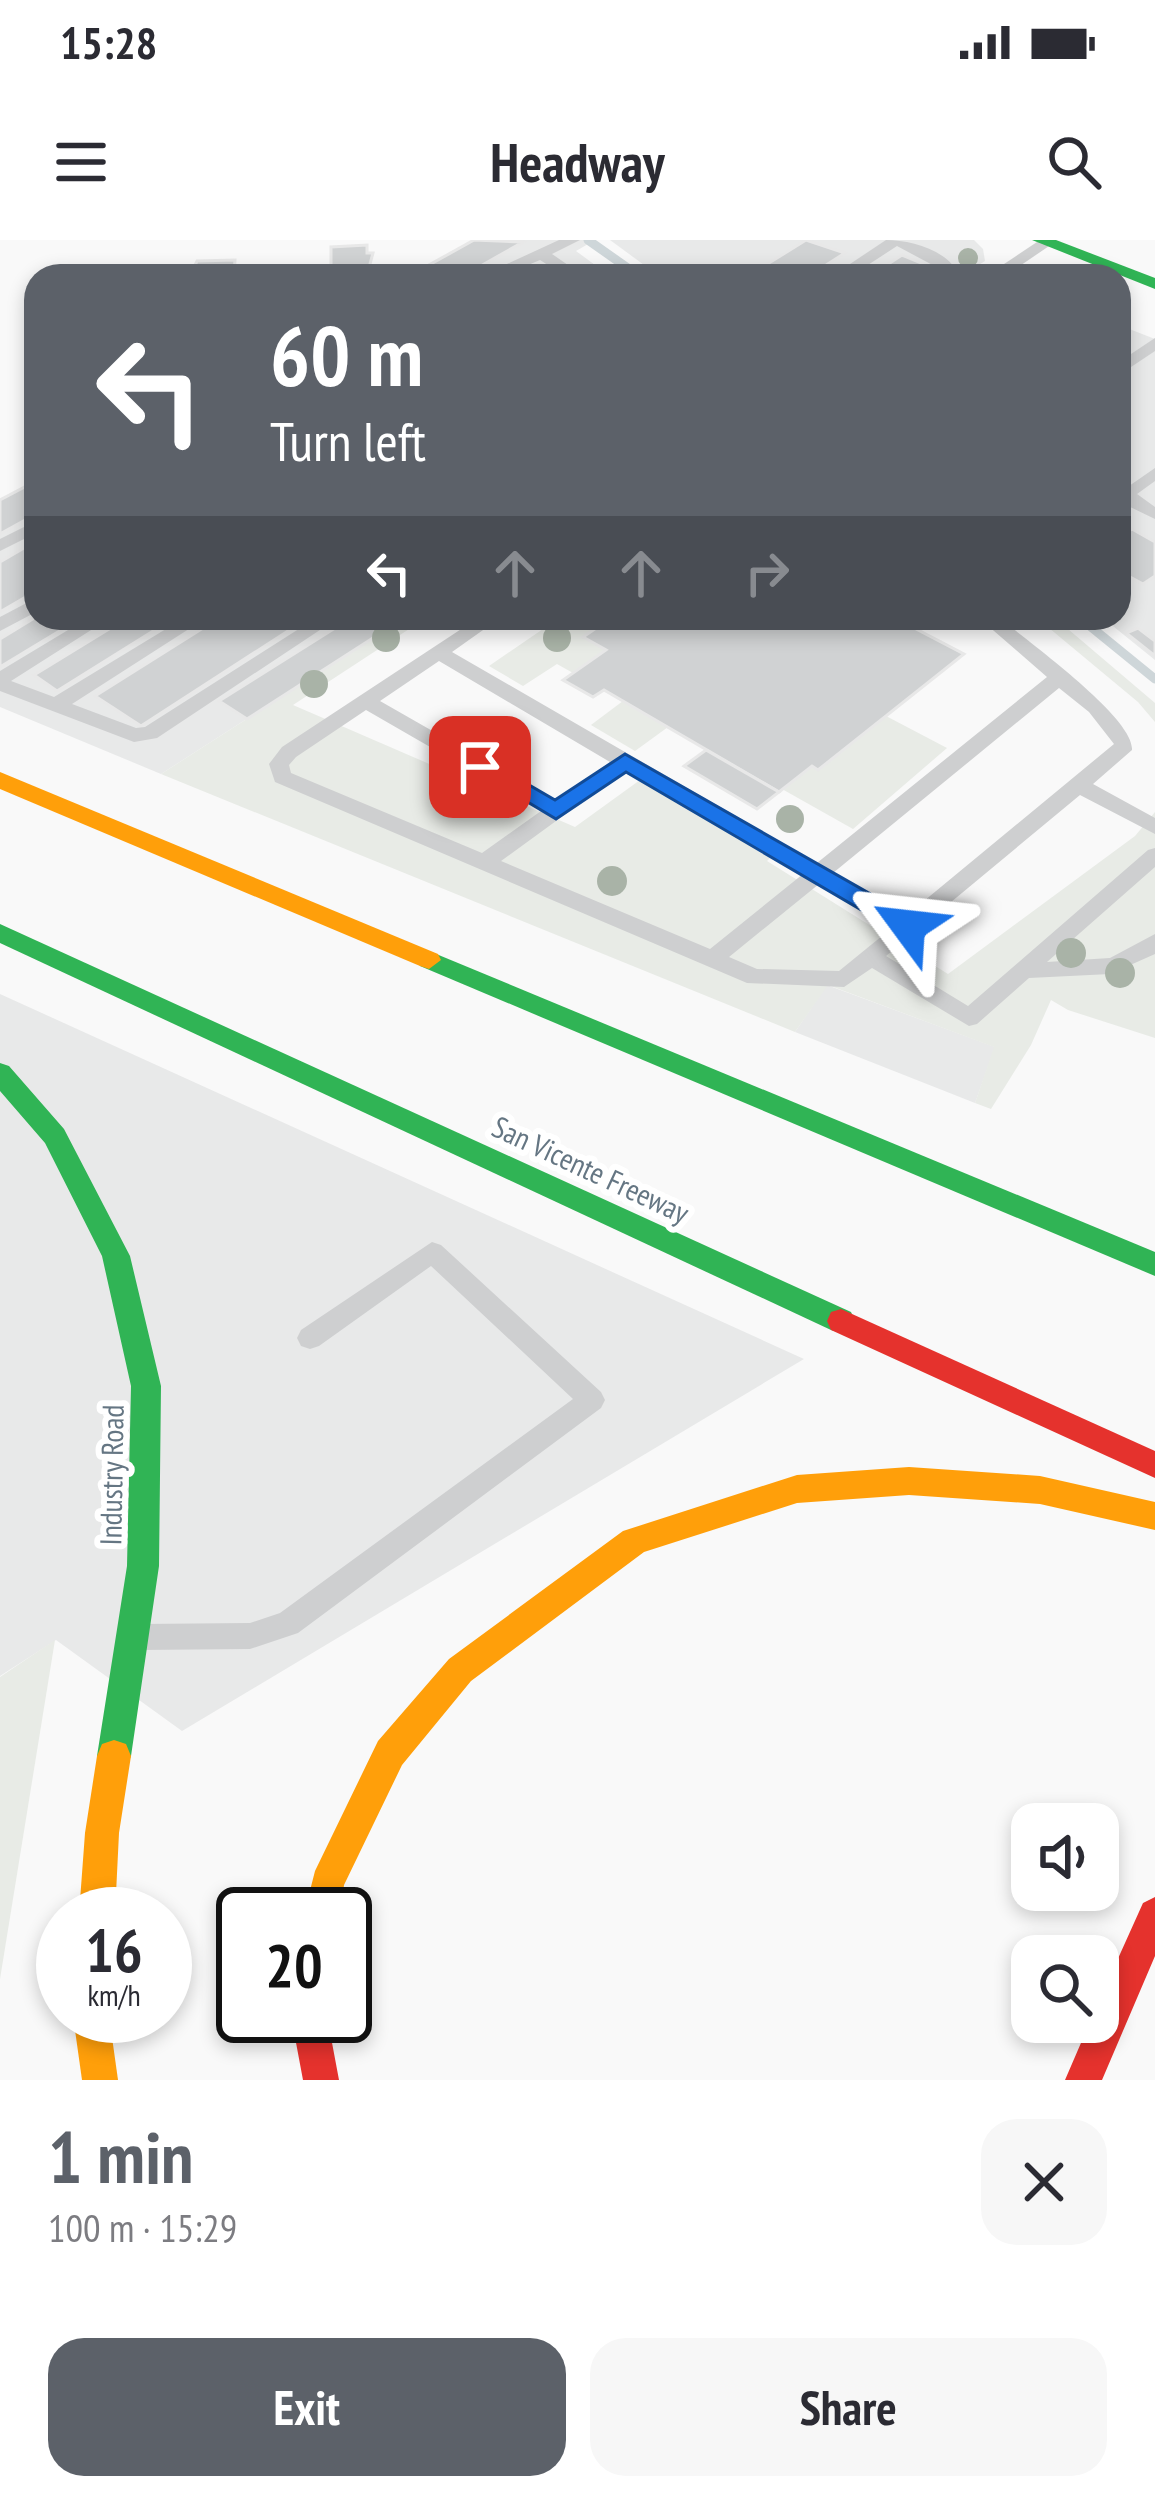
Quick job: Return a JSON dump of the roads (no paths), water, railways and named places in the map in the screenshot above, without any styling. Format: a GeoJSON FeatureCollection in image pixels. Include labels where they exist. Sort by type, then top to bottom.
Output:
{"type":"FeatureCollection","features":[{"type":"Feature","properties":{"kind":"main road"},"geometry":{"type":"LineString","coordinates":[[1044,241],[1094,264]]}},
{"type":"Feature","properties":{"kind":"main road"},"geometry":{"type":"LineString","coordinates":[[0,780],[1155,1264]]}},
{"type":"Feature","properties":{"kind":"main road","name":"San Vicente Freeway"},"geometry":{"type":"LineString","coordinates":[[0,933],[1155,1465]]}},
{"type":"Feature","properties":{"kind":"main road","name":"Industry Road"},"geometry":{"type":"LineString","coordinates":[[0,1072],[55,1136],[116,1256],[146,1386],[143,1566],[102,1833],[99,1887]]}},
{"type":"Feature","properties":{"kind":"main road"},"geometry":{"type":"LineString","coordinates":[[326,1887],[390,1753],[460,1670],[634,1541],[797,1489],[909,1481],[1040,1490],[1155,1516]]}},
{"type":"Feature","properties":{"kind":"main road"},"geometry":{"type":"LineString","coordinates":[[1083,2080],[1155,1915]]}},
{"type":"Feature","properties":{"kind":"main road"},"geometry":{"type":"LineString","coordinates":[[95,2043],[100,2080]]}},
{"type":"Feature","properties":{"kind":"main road"},"geometry":{"type":"LineString","coordinates":[[314,2043],[321,2080]]}},
{"type":"Feature","properties":{"kind":"lane"},"geometry":{"type":"LineString","coordinates":[[859,264],[897,240],[943,264]]}},
{"type":"Feature","properties":{"kind":"lane"},"geometry":{"type":"LineString","coordinates":[[1011,264],[1044,241]]}},
{"type":"Feature","properties":{"kind":"lane"},"geometry":{"type":"LineString","coordinates":[[518,264],[558,247]]}},
{"type":"Feature","properties":{"kind":"lane"},"geometry":{"type":"LineString","coordinates":[[1131,492],[1155,473]]}},
{"type":"Feature","properties":{"kind":"lane"},"geometry":{"type":"LineString","coordinates":[[0,681],[82,630]]}},
{"type":"Feature","properties":{"kind":"lane"},"geometry":{"type":"LineString","coordinates":[[56,705],[178,630]]}},
{"type":"Feature","properties":{"kind":"lane"},"geometry":{"type":"LineString","coordinates":[[0,681],[134,736],[150,734],[310,630]]}},
{"type":"Feature","properties":{"kind":"lane"},"geometry":{"type":"LineString","coordinates":[[473,630],[290,752],[279,764],[282,777],[755,977],[844,979],[1125,746],[1096,708],[1002,630]]}},
{"type":"Feature","properties":{"kind":"lane"},"geometry":{"type":"LineString","coordinates":[[439,653],[908,926]]}},
{"type":"Feature","properties":{"kind":"lane"},"geometry":{"type":"LineString","coordinates":[[711,960],[1059,677]]}},
{"type":"Feature","properties":{"kind":"lane"},"geometry":{"type":"LineString","coordinates":[[366,701],[556,811]]}},
{"type":"Feature","properties":{"kind":"lane"},"geometry":{"type":"LineString","coordinates":[[482,864],[625,761]]}},
{"type":"Feature","properties":{"kind":"lane"},"geometry":{"type":"LineString","coordinates":[[1079,785],[1155,827]]}},
{"type":"Feature","properties":{"kind":"lane"},"geometry":{"type":"LineString","coordinates":[[871,957],[970,1018],[1155,855]]}},
{"type":"Feature","properties":{"kind":"lane"},"geometry":{"type":"LineString","coordinates":[[1025,970],[1110,968],[1129,962],[1155,941]]}},
{"type":"Feature","properties":{"kind":"lane"},"geometry":{"type":"LineString","coordinates":[[132,1637],[250,1636],[288,1624],[592,1400],[432,1252],[310,1338]]}},
{"type":"Feature","properties":{"kind":"waterway"},"geometry":{"type":"LineString","coordinates":[[588,240],[622,264]]}},
{"type":"Feature","properties":{"kind":"waterway"},"geometry":{"type":"LineString","coordinates":[[1095,630],[1155,679]]}}]}
